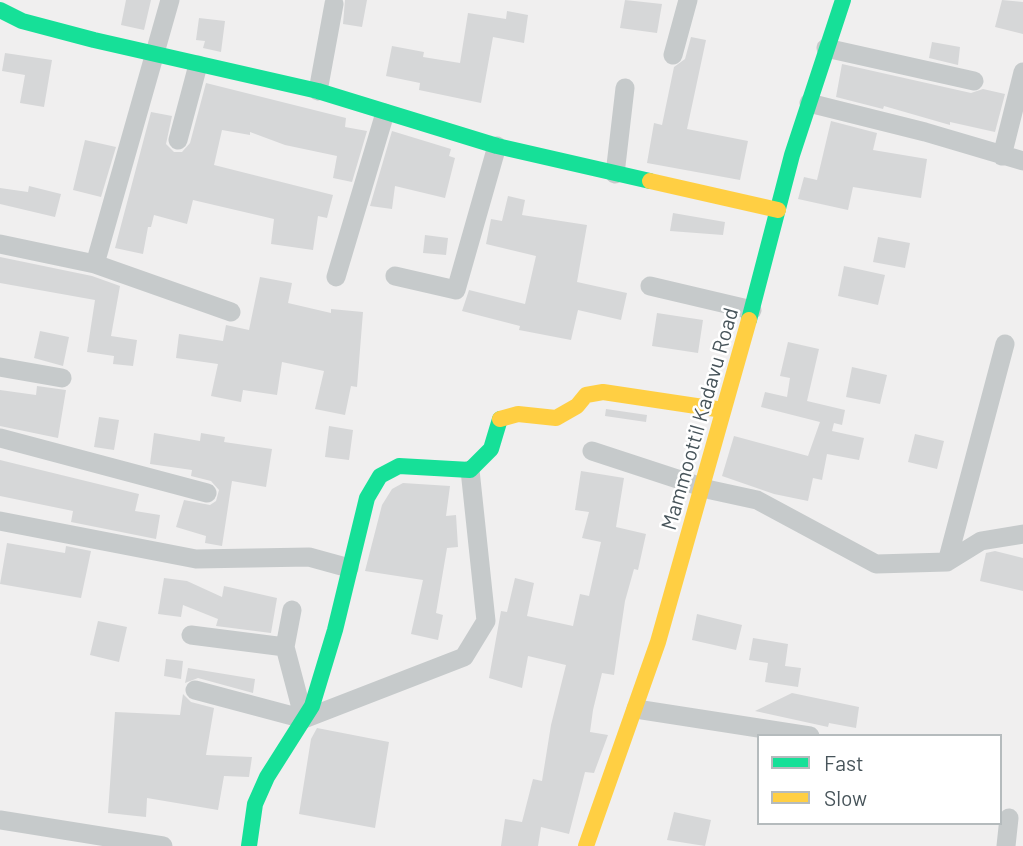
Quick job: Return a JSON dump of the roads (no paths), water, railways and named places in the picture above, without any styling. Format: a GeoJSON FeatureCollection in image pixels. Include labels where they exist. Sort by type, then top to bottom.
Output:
{"type":"FeatureCollection","features":[{"type":"Feature","properties":{"kind":"street"},"geometry":{"type":"LineString","coordinates":[[95,264],[170,0]]}},
{"type":"Feature","properties":{"kind":"street"},"geometry":{"type":"LineString","coordinates":[[673,55],[688,0]]}},
{"type":"Feature","properties":{"kind":"street","name":"Mammoottil Kadavu Road"},"geometry":{"type":"LineString","coordinates":[[586,846],[636,709],[702,486],[809,103],[843,0]]}},
{"type":"Feature","properties":{"kind":"street"},"geometry":{"type":"LineString","coordinates":[[317,91],[334,4]]}},
{"type":"Feature","properties":{"kind":"street"},"geometry":{"type":"LineString","coordinates":[[0,10],[22,21],[198,65],[317,91],[497,146],[778,211]]}},
{"type":"Feature","properties":{"kind":"street"},"geometry":{"type":"LineString","coordinates":[[826,48],[974,81]]}},
{"type":"Feature","properties":{"kind":"street"},"geometry":{"type":"LineString","coordinates":[[178,140],[198,65]]}},
{"type":"Feature","properties":{"kind":"street"},"geometry":{"type":"LineString","coordinates":[[1002,156],[1023,72]]}},
{"type":"Feature","properties":{"kind":"street"},"geometry":{"type":"LineString","coordinates":[[615,174],[625,88]]}},
{"type":"Feature","properties":{"kind":"street"},"geometry":{"type":"LineString","coordinates":[[809,103],[925,132],[1023,161]]}},
{"type":"Feature","properties":{"kind":"street"},"geometry":{"type":"LineString","coordinates":[[335,276],[385,113]]}},
{"type":"Feature","properties":{"kind":"street"},"geometry":{"type":"LineString","coordinates":[[394,276],[456,290],[497,146]]}},
{"type":"Feature","properties":{"kind":"street"},"geometry":{"type":"LineString","coordinates":[[0,244],[95,264],[230,312]]}},
{"type":"Feature","properties":{"kind":"street"},"geometry":{"type":"LineString","coordinates":[[650,286],[752,310]]}},
{"type":"Feature","properties":{"kind":"street"},"geometry":{"type":"LineString","coordinates":[[947,562],[1005,344]]}},
{"type":"Feature","properties":{"kind":"street"},"geometry":{"type":"LineString","coordinates":[[0,367],[62,378]]}},
{"type":"Feature","properties":{"kind":"street"},"geometry":{"type":"LineString","coordinates":[[249,846],[255,804],[267,777],[312,706],[335,630],[367,498],[380,476],[399,466],[470,470],[491,449],[499,419],[518,414],[556,418],[577,406],[586,396],[603,392],[723,410]]}},
{"type":"Feature","properties":{"kind":"street"},"geometry":{"type":"LineString","coordinates":[[0,438],[207,493]]}},
{"type":"Feature","properties":{"kind":"street"},"geometry":{"type":"LineString","coordinates":[[592,451],[702,486],[757,500],[876,564],[947,562],[981,541],[1023,534]]}},
{"type":"Feature","properties":{"kind":"street"},"geometry":{"type":"LineString","coordinates":[[195,690],[304,719],[464,657],[485,621],[470,470]]}},
{"type":"Feature","properties":{"kind":"street"},"geometry":{"type":"LineString","coordinates":[[0,521],[196,559],[309,557],[349,568]]}},
{"type":"Feature","properties":{"kind":"street"},"geometry":{"type":"LineString","coordinates":[[292,610],[285,647],[304,719]]}},
{"type":"Feature","properties":{"kind":"street"},"geometry":{"type":"LineString","coordinates":[[191,635],[285,647]]}},
{"type":"Feature","properties":{"kind":"street"},"geometry":{"type":"LineString","coordinates":[[636,709],[797,734]]}},
{"type":"Feature","properties":{"kind":"street"},"geometry":{"type":"LineString","coordinates":[[1006,846],[1009,818]]}},
{"type":"Feature","properties":{"kind":"street"},"geometry":{"type":"LineString","coordinates":[[0,820],[155,845]]}}]}
